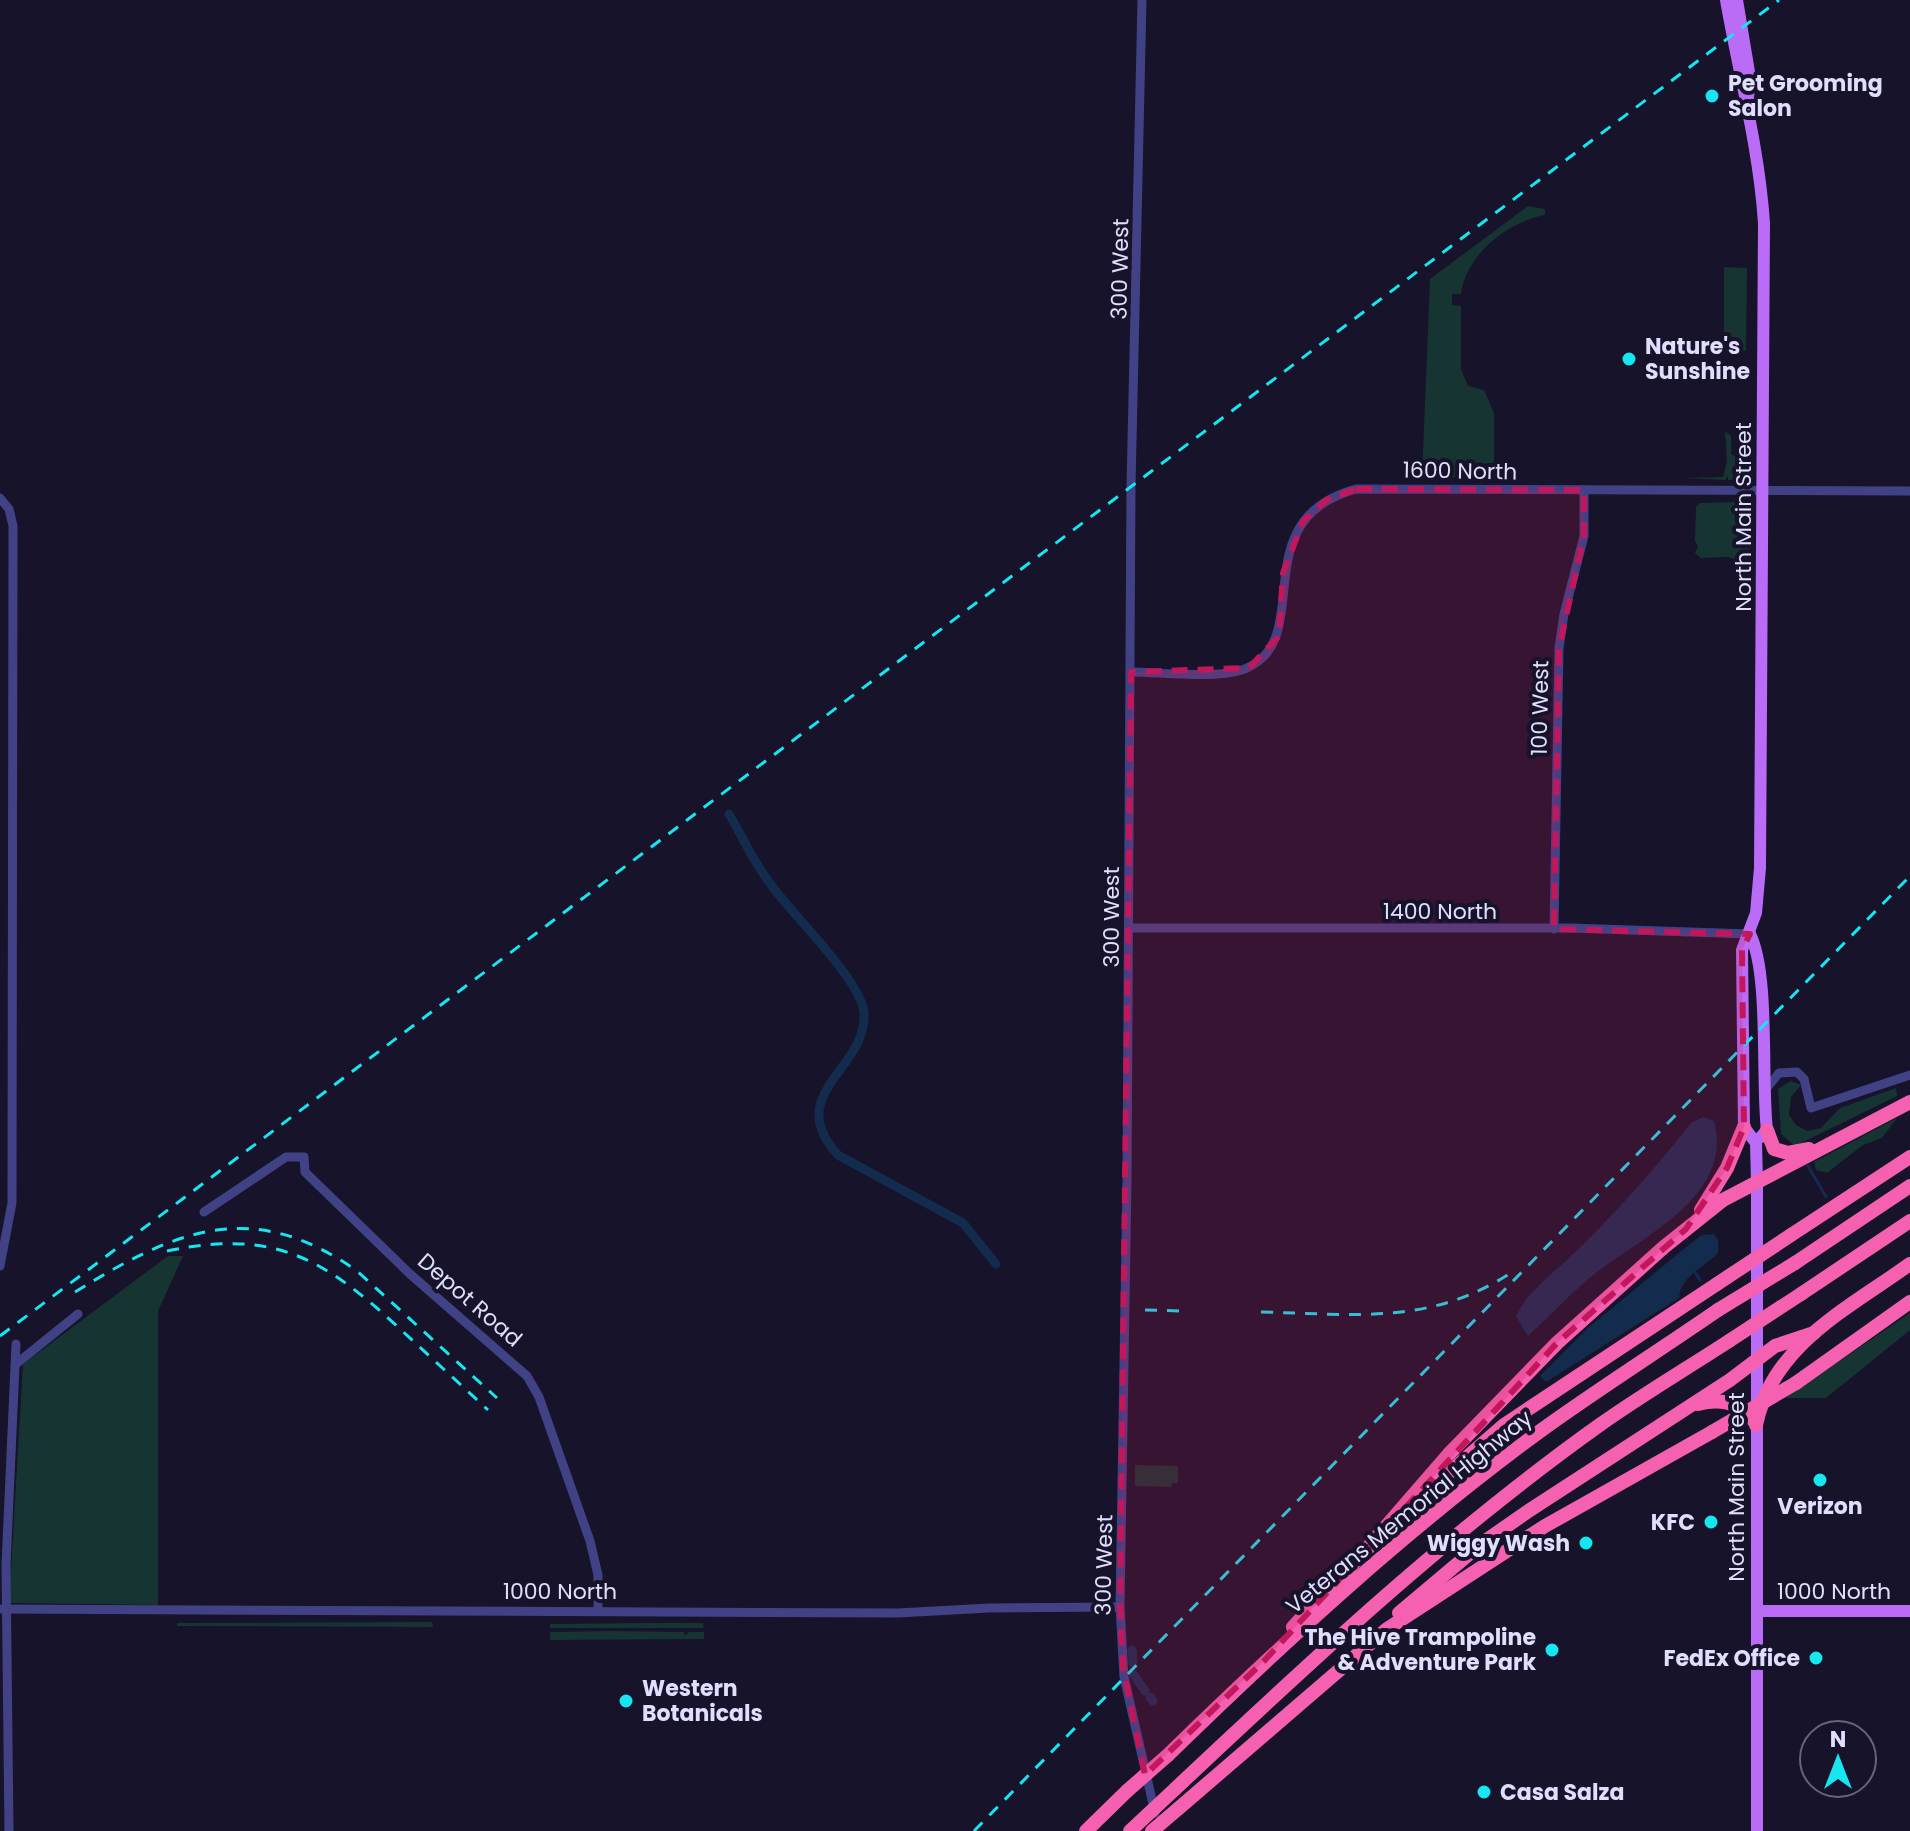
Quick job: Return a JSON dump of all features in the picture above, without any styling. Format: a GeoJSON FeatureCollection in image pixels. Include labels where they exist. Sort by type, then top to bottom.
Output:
{"type":"FeatureCollection","features":[{"type":"Feature","properties":{"kind":"highway"},"geometry":{"type":"LineString","coordinates":[[1363,1553],[1448,1455],[1557,1343],[1686,1229],[1723,1200],[1910,1102]]}},
{"type":"Feature","properties":{"kind":"highway"},"geometry":{"type":"LineString","coordinates":[[1686,1229],[1727,1168],[1744,1127]]}},
{"type":"Feature","properties":{"kind":"highway"},"geometry":{"type":"LineString","coordinates":[[1767,1130],[1770,1145],[1788,1153],[1843,1137]]}},
{"type":"Feature","properties":{"kind":"highway"},"geometry":{"type":"LineString","coordinates":[[1264,1661],[1313,1603],[1363,1553],[1452,1468],[1504,1425],[1910,1157]]}},
{"type":"Feature","properties":{"kind":"highway","name":"Veterans Memorial Highway"},"geometry":{"type":"LineString","coordinates":[[1086,1831],[1264,1661],[1481,1477],[1543,1429],[1718,1310],[1910,1186]]}},
{"type":"Feature","properties":{"kind":"highway"},"geometry":{"type":"LineString","coordinates":[[1130,1831],[1306,1666],[1498,1503],[1601,1424],[1910,1221]]}},
{"type":"Feature","properties":{"kind":"highway"},"geometry":{"type":"LineString","coordinates":[[1756,1425],[1765,1393],[1778,1367],[1814,1333],[1910,1264]]}},
{"type":"Feature","properties":{"kind":"highway"},"geometry":{"type":"LineString","coordinates":[[1387,1629],[1545,1526],[1796,1383],[1910,1302]]}},
{"type":"Feature","properties":{"kind":"highway"},"geometry":{"type":"LineString","coordinates":[[1152,1831],[1481,1544],[1775,1346],[1814,1333]]}},
{"type":"Feature","properties":{"kind":"highway"},"geometry":{"type":"LineString","coordinates":[[1685,1409],[1703,1403],[1728,1401],[1744,1409],[1756,1425]]}},
{"type":"Feature","properties":{"kind":"main road","name":"North Main Street"},"geometry":{"type":"LineString","coordinates":[[1726,0],[1740,80],[1748,101]]}},
{"type":"Feature","properties":{"kind":"main road","name":"North Main Street"},"geometry":{"type":"LineString","coordinates":[[1737,0],[1750,78],[1748,101],[1764,223],[1760,868],[1750,934],[1742,950],[1744,1127]]}},
{"type":"Feature","properties":{"kind":"main road","name":"North Main Street"},"geometry":{"type":"LineString","coordinates":[[1750,934],[1758,949],[1767,1130]]}},
{"type":"Feature","properties":{"kind":"main road"},"geometry":{"type":"LineString","coordinates":[[1744,1127],[1756,1143],[1767,1130]]}},
{"type":"Feature","properties":{"kind":"main road","name":"North Main Street"},"geometry":{"type":"LineString","coordinates":[[1756,1143],[1757,1831]]}},
{"type":"Feature","properties":{"kind":"main road","name":"1000 North"},"geometry":{"type":"LineString","coordinates":[[1757,1611],[1910,1611]]}},
{"type":"Feature","properties":{"kind":"street","name":"300 West"},"geometry":{"type":"LineString","coordinates":[[1142,0],[1120,1607],[1123,1668],[1134,1731],[1160,1831]]}},
{"type":"Feature","properties":{"kind":"street","name":"1600 North"},"geometry":{"type":"LineString","coordinates":[[1131,672],[1232,673],[1249,668],[1279,636],[1283,573],[1303,521],[1326,500],[1341,493],[1389,488],[1910,491]]}},
{"type":"Feature","properties":{"kind":"street","name":"100 West"},"geometry":{"type":"LineString","coordinates":[[1554,929],[1559,648],[1564,614],[1584,536],[1584,490]]}},
{"type":"Feature","properties":{"kind":"street"},"geometry":{"type":"LineString","coordinates":[[0,1266],[11,1221],[13,551],[12,517],[2,500]]}},
{"type":"Feature","properties":{"kind":"street","name":"1400 North"},"geometry":{"type":"LineString","coordinates":[[1129,928],[1554,929],[1750,934]]}},
{"type":"Feature","properties":{"kind":"street"},"geometry":{"type":"LineString","coordinates":[[1764,1096],[1776,1075],[1793,1071],[1804,1079],[1811,1108],[1910,1075]]}},
{"type":"Feature","properties":{"kind":"street","name":"Depot Road"},"geometry":{"type":"LineString","coordinates":[[204,1212],[286,1157],[304,1157],[305,1172],[389,1253],[521,1368],[539,1397],[590,1541],[598,1575],[598,1611]]}},
{"type":"Feature","properties":{"kind":"street"},"geometry":{"type":"LineString","coordinates":[[16,1364],[78,1314]]}},
{"type":"Feature","properties":{"kind":"street"},"geometry":{"type":"LineString","coordinates":[[9,1831],[4,1609],[16,1344]]}},
{"type":"Feature","properties":{"kind":"street","name":"1000 North"},"geometry":{"type":"LineString","coordinates":[[4,1609],[935,1613],[989,1608],[1120,1607]]}},
{"type":"Feature","properties":{"kind":"highlighted area"},"geometry":{"type":"Polygon","coordinates":[[[1356,489],[1584,490],[1584,536],[1559,648],[1554,929],[1750,934],[1742,950],[1744,1127],[1727,1168],[1686,1229],[1557,1343],[1264,1661],[1145,1775],[1123,1668],[1120,1607],[1131,672],[1249,668],[1279,636],[1283,573],[1303,521],[1326,500],[1356,489]]]}},
{"type":"Feature","properties":{"kind":"green space"},"geometry":{"type":"Polygon","coordinates":[[[1528,206],[1545,209],[1545,215],[1517,224],[1491,242],[1471,266],[1461,294],[1452,294],[1452,305],[1461,306],[1461,369],[1468,386],[1484,390],[1494,413],[1494,478],[1422,477],[1430,279],[1528,206]]]}},
{"type":"Feature","properties":{"kind":"green space"},"geometry":{"type":"Polygon","coordinates":[[[1724,267],[1747,268],[1746,351],[1724,351],[1724,267]]]}},
{"type":"Feature","properties":{"kind":"green space"},"geometry":{"type":"Polygon","coordinates":[[[1725,431],[1731,436],[1731,454],[1745,462],[1745,472],[1738,480],[1728,480],[1728,476],[1725,480],[1684,478],[1723,477],[1727,461],[1725,431]]]}},
{"type":"Feature","properties":{"kind":"green space"},"geometry":{"type":"Polygon","coordinates":[[[1735,502],[1748,514],[1750,550],[1746,555],[1750,565],[1740,565],[1740,561],[1728,557],[1701,558],[1695,553],[1698,546],[1695,541],[1696,507],[1700,503],[1735,502]]]}},
{"type":"Feature","properties":{"kind":"green space"},"geometry":{"type":"Polygon","coordinates":[[[1791,1081],[1801,1085],[1791,1097],[1789,1115],[1796,1125],[1807,1131],[1821,1128],[1840,1108],[1896,1088],[1897,1096],[1795,1146],[1781,1134],[1778,1089],[1791,1081]]]}},
{"type":"Feature","properties":{"kind":"green space"},"geometry":{"type":"Polygon","coordinates":[[[1897,1118],[1882,1138],[1863,1145],[1827,1173],[1816,1170],[1814,1162],[1897,1118]]]}},
{"type":"Feature","properties":{"kind":"green space"},"geometry":{"type":"Polygon","coordinates":[[[168,1256],[183,1256],[158,1311],[158,1605],[9,1603],[23,1364],[168,1256]]]}},
{"type":"Feature","properties":{"kind":"green space"},"geometry":{"type":"Polygon","coordinates":[[[1910,1313],[1910,1330],[1826,1398],[1785,1398],[1910,1313]]]}},
{"type":"Feature","properties":{"kind":"green space"},"geometry":{"type":"Polygon","coordinates":[[[1135,1465],[1178,1466],[1178,1483],[1172,1483],[1171,1487],[1135,1486],[1135,1465]]]}},
{"type":"Feature","properties":{"kind":"green space"},"geometry":{"type":"Polygon","coordinates":[[[432,1622],[433,1627],[177,1626],[177,1623],[432,1622]]]}},
{"type":"Feature","properties":{"kind":"green space"},"geometry":{"type":"Polygon","coordinates":[[[703,1623],[704,1628],[550,1628],[550,1624],[703,1623]]]}},
{"type":"Feature","properties":{"kind":"green space"},"geometry":{"type":"Polygon","coordinates":[[[550,1632],[684,1632],[685,1636],[689,1632],[704,1632],[704,1639],[550,1640],[550,1632]]]}},
{"type":"Feature","properties":{"kind":"water"},"geometry":{"type":"Polygon","coordinates":[[[1703,1117],[1714,1121],[1717,1147],[1711,1171],[1698,1192],[1660,1227],[1588,1279],[1528,1336],[1516,1316],[1527,1299],[1617,1209],[1691,1123],[1703,1117]]]}},
{"type":"Feature","properties":{"kind":"water"},"geometry":{"type":"Polygon","coordinates":[[[1714,1234],[1718,1240],[1718,1253],[1688,1278],[1679,1298],[1546,1382],[1540,1376],[1588,1328],[1691,1243],[1702,1235],[1714,1234]]]}},
{"type":"Feature","properties":{"kind":"waterway"},"geometry":{"type":"LineString","coordinates":[[729,814],[763,874],[839,966],[860,1000],[864,1014],[861,1033],[853,1051],[822,1098],[819,1115],[823,1134],[838,1155],[963,1223],[996,1264]]}},
{"type":"Feature","properties":{"kind":"waterway"},"geometry":{"type":"LineString","coordinates":[[1808,1166],[1826,1197]]}},
{"type":"Feature","properties":{"kind":"waterway"},"geometry":{"type":"LineString","coordinates":[[1693,1269],[1700,1280]]}},
{"type":"Feature","properties":{"kind":"waterway"},"geometry":{"type":"LineString","coordinates":[[1132,1650],[1133,1663]]}},
{"type":"Feature","properties":{"kind":"waterway"},"geometry":{"type":"LineString","coordinates":[[1134,1675],[1145,1691]]}},
{"type":"Feature","properties":{"kind":"waterway"},"geometry":{"type":"LineString","coordinates":[[1150,1697],[1153,1701]]}},
{"type":"Feature","properties":{"kind":"railway"},"geometry":{"type":"LineString","coordinates":[[0,1336],[1779,0]]}},
{"type":"Feature","properties":{"kind":"railway"},"geometry":{"type":"LineString","coordinates":[[974,1831],[1910,876]]}},
{"type":"Feature","properties":{"kind":"railway"},"geometry":{"type":"LineString","coordinates":[[75,1292],[146,1252],[180,1239],[213,1230],[247,1229],[282,1234],[319,1248],[357,1271],[497,1398]]}},
{"type":"Feature","properties":{"kind":"railway"},"geometry":{"type":"LineString","coordinates":[[167,1251],[237,1244],[294,1254],[319,1266],[371,1303],[488,1410]]}},
{"type":"Feature","properties":{"kind":"railway"},"geometry":{"type":"LineString","coordinates":[[1261,1312],[1359,1314],[1421,1309],[1482,1289],[1512,1272]]}},
{"type":"Feature","properties":{"kind":"railway"},"geometry":{"type":"LineString","coordinates":[[1145,1310],[1182,1311]]}},
{"type":"Feature","properties":{"kind":"place","name":"Pet Grooming Salon"},"geometry":{"type":"Point","coordinates":[1712,96]}},
{"type":"Feature","properties":{"kind":"place","name":"Nature's Sunshine"},"geometry":{"type":"Point","coordinates":[1629,359]}},
{"type":"Feature","properties":{"kind":"place","name":"Verizon"},"geometry":{"type":"Point","coordinates":[1820,1480]}},
{"type":"Feature","properties":{"kind":"place","name":"KFC"},"geometry":{"type":"Point","coordinates":[1711,1522]}},
{"type":"Feature","properties":{"kind":"place","name":"Wiggy Wash"},"geometry":{"type":"Point","coordinates":[1586,1543]}},
{"type":"Feature","properties":{"kind":"place","name":"The Hive Trampoline & Adventure Park"},"geometry":{"type":"Point","coordinates":[1552,1650]}},
{"type":"Feature","properties":{"kind":"place","name":"FedEx Office"},"geometry":{"type":"Point","coordinates":[1816,1658]}},
{"type":"Feature","properties":{"kind":"place","name":"Western Botanicals"},"geometry":{"type":"Point","coordinates":[626,1701]}},
{"type":"Feature","properties":{"kind":"place","name":"Casa Salza"},"geometry":{"type":"Point","coordinates":[1484,1792]}}]}
